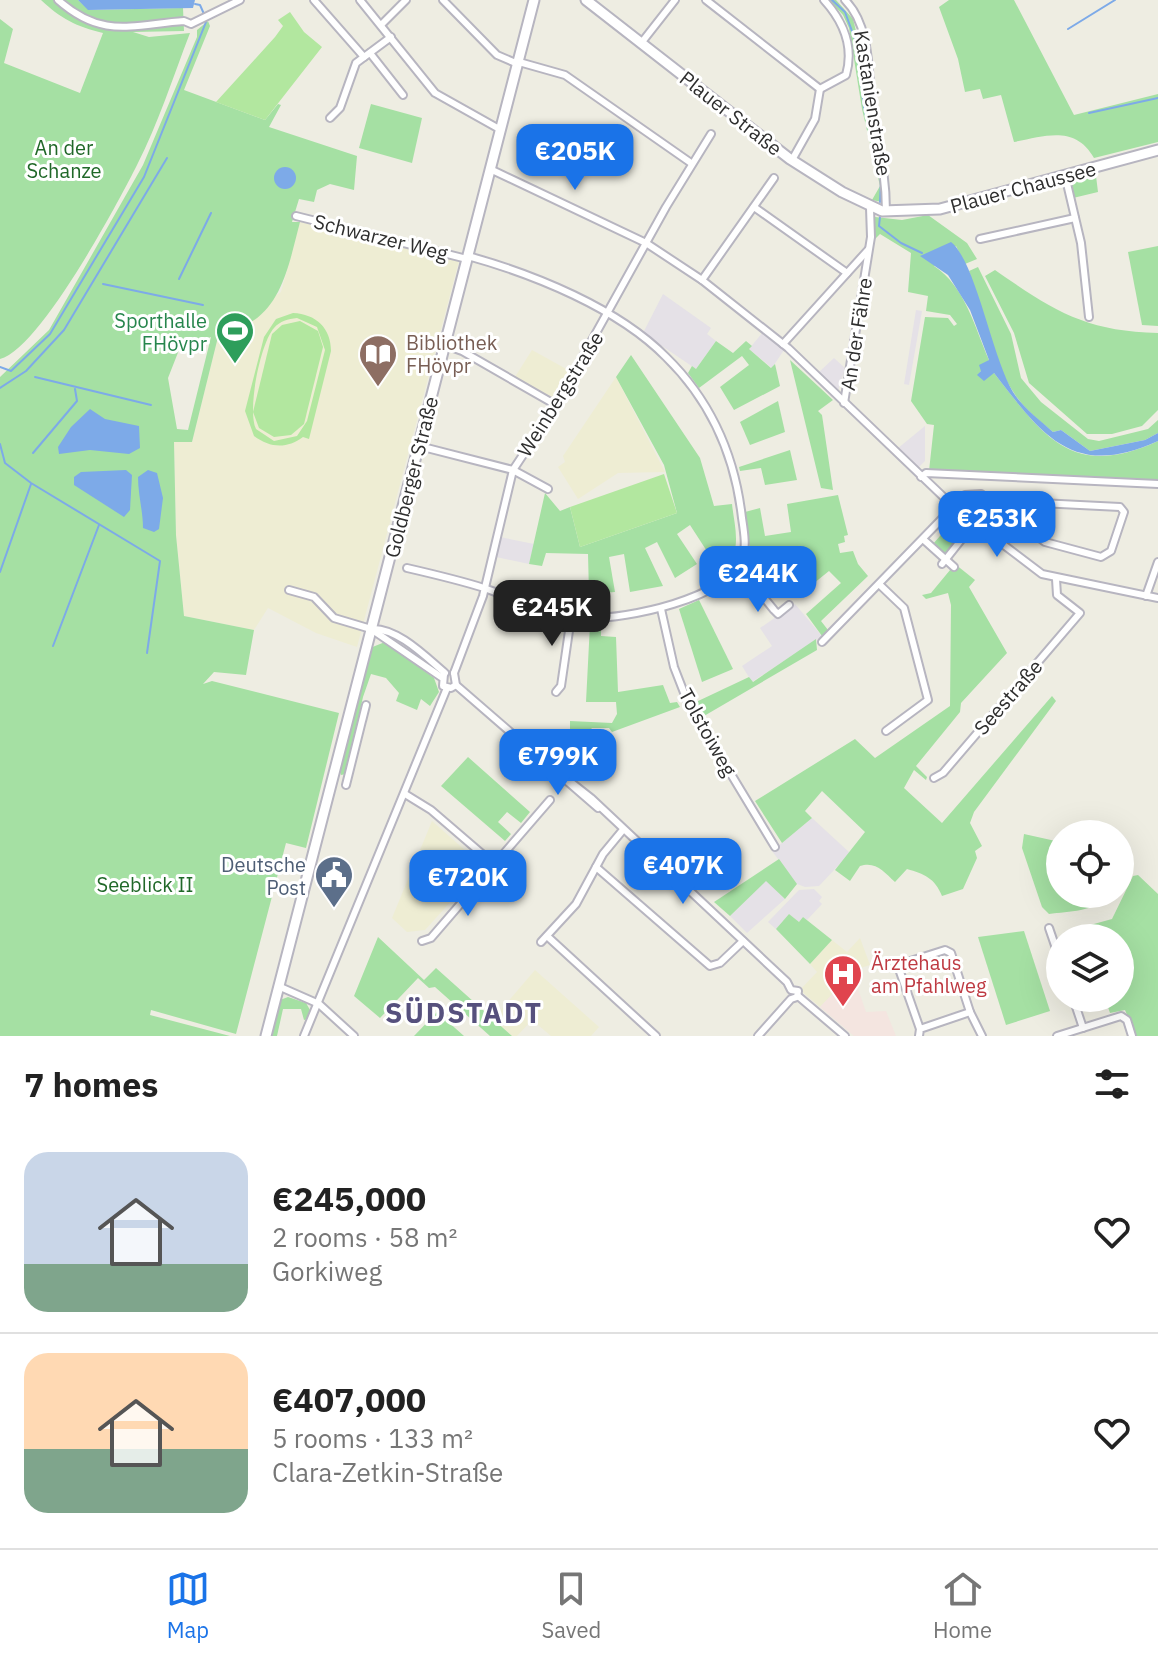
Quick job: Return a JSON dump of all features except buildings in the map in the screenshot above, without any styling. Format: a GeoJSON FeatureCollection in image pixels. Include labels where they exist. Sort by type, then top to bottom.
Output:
{"type":"FeatureCollection","features":[{"type":"Feature","properties":{"kind":"main road","name":"Goldberger Straße"},"geometry":{"type":"LineString","coordinates":[[266,1036],[534,0]]}},
{"type":"Feature","properties":{"kind":"main road","name":"Plauer Straße"},"geometry":{"type":"LineString","coordinates":[[586,0],[792,160],[870,208],[886,212]]}},
{"type":"Feature","properties":{"kind":"main road","name":"Plauer Chaussee"},"geometry":{"type":"LineString","coordinates":[[886,212],[940,209],[1158,150]]}},
{"type":"Feature","properties":{"kind":"street"},"geometry":{"type":"LineString","coordinates":[[58,0],[75,15],[101,26],[184,21],[191,24],[240,0]]}},
{"type":"Feature","properties":{"kind":"street"},"geometry":{"type":"LineString","coordinates":[[314,0],[403,95]]}},
{"type":"Feature","properties":{"kind":"street"},"geometry":{"type":"LineString","coordinates":[[360,0],[435,93],[501,130]]}},
{"type":"Feature","properties":{"kind":"street"},"geometry":{"type":"LineString","coordinates":[[382,24],[406,0]]}},
{"type":"Feature","properties":{"kind":"street"},"geometry":{"type":"LineString","coordinates":[[443,0],[494,52],[518,63],[565,75],[691,163]]}},
{"type":"Feature","properties":{"kind":"street"},"geometry":{"type":"LineString","coordinates":[[642,42],[675,0]]}},
{"type":"Feature","properties":{"kind":"street"},"geometry":{"type":"LineString","coordinates":[[706,0],[820,89]]}},
{"type":"Feature","properties":{"kind":"street"},"geometry":{"type":"LineString","coordinates":[[820,89],[846,75],[850,62],[843,27],[824,0]]}},
{"type":"Feature","properties":{"kind":"street","name":"Kastanienstraße"},"geometry":{"type":"LineString","coordinates":[[845,0],[855,10],[865,44],[873,110],[886,170],[886,212]]}},
{"type":"Feature","properties":{"kind":"street"},"geometry":{"type":"LineString","coordinates":[[330,118],[340,108],[356,63],[391,37]]}},
{"type":"Feature","properties":{"kind":"street"},"geometry":{"type":"LineString","coordinates":[[792,160],[815,119],[820,89]]}},
{"type":"Feature","properties":{"kind":"street","name":"Weinbergstraße"},"geometry":{"type":"LineString","coordinates":[[454,673],[485,589],[513,470],[556,405],[691,163],[711,134]]}},
{"type":"Feature","properties":{"kind":"street"},"geometry":{"type":"LineString","coordinates":[[490,169],[646,243],[702,280],[783,344],[844,403]]}},
{"type":"Feature","properties":{"kind":"street"},"geometry":{"type":"LineString","coordinates":[[1065,175],[1075,218],[1089,317]]}},
{"type":"Feature","properties":{"kind":"street"},"geometry":{"type":"LineString","coordinates":[[702,280],[774,178]]}},
{"type":"Feature","properties":{"kind":"street"},"geometry":{"type":"LineString","coordinates":[[754,207],[847,273]]}},
{"type":"Feature","properties":{"kind":"street","name":"An der Fähre"},"geometry":{"type":"LineString","coordinates":[[870,208],[868,250],[844,403],[955,508],[1042,574],[1056,579]]}},
{"type":"Feature","properties":{"kind":"street","name":"Schwarzer Weg"},"geometry":{"type":"LineString","coordinates":[[296,216],[467,258],[541,281],[608,315],[666,356],[696,392],[716,424],[738,490],[745,551],[738,566]]}},
{"type":"Feature","properties":{"kind":"street"},"geometry":{"type":"LineString","coordinates":[[980,239],[1075,218]]}},
{"type":"Feature","properties":{"kind":"street"},"geometry":{"type":"LineString","coordinates":[[783,344],[868,250]]}},
{"type":"Feature","properties":{"kind":"street"},"geometry":{"type":"LineString","coordinates":[[445,345],[462,351],[556,405]]}},
{"type":"Feature","properties":{"kind":"street"},"geometry":{"type":"LineString","coordinates":[[419,446],[513,470],[548,489]]}},
{"type":"Feature","properties":{"kind":"street"},"geometry":{"type":"LineString","coordinates":[[921,477],[926,473],[1158,484]]}},
{"type":"Feature","properties":{"kind":"street"},"geometry":{"type":"LineString","coordinates":[[822,642],[965,495],[973,492],[989,499],[1019,522],[1054,547],[1101,557],[1111,551],[1124,512],[1120,507],[1040,503],[1031,505],[1019,522]]}},
{"type":"Feature","properties":{"kind":"street"},"geometry":{"type":"LineString","coordinates":[[944,562],[969,530]]}},
{"type":"Feature","properties":{"kind":"street"},"geometry":{"type":"LineString","coordinates":[[924,540],[944,562],[954,567]]}},
{"type":"Feature","properties":{"kind":"street"},"geometry":{"type":"LineString","coordinates":[[1146,596],[1158,562]]}},
{"type":"Feature","properties":{"kind":"street"},"geometry":{"type":"LineString","coordinates":[[407,568],[571,617],[607,618],[661,609],[695,595],[738,566],[778,614],[789,605]]}},
{"type":"Feature","properties":{"kind":"street"},"geometry":{"type":"LineString","coordinates":[[1056,579],[1158,598]]}},
{"type":"Feature","properties":{"kind":"street","name":"Seestraße"},"geometry":{"type":"LineString","coordinates":[[934,778],[943,773],[1080,613],[1057,595],[1056,579]]}},
{"type":"Feature","properties":{"kind":"street"},"geometry":{"type":"LineString","coordinates":[[880,585],[904,608],[928,700],[886,731]]}},
{"type":"Feature","properties":{"kind":"street"},"geometry":{"type":"LineString","coordinates":[[289,590],[314,597],[334,618],[371,629],[443,675],[454,673],[456,685],[566,784],[598,808],[743,941],[791,990],[796,990],[794,997],[758,1036]]}},
{"type":"Feature","properties":{"kind":"street","name":"Tolstoiweg"},"geometry":{"type":"LineString","coordinates":[[661,609],[670,651],[688,703],[775,847]]}},
{"type":"Feature","properties":{"kind":"street"},"geometry":{"type":"LineString","coordinates":[[556,692],[561,686],[571,617]]}},
{"type":"Feature","properties":{"kind":"street"},"geometry":{"type":"LineString","coordinates":[[443,675],[442,684],[447,688]]}},
{"type":"Feature","properties":{"kind":"street"},"geometry":{"type":"LineString","coordinates":[[304,1036],[447,688],[456,685]]}},
{"type":"Feature","properties":{"kind":"street"},"geometry":{"type":"LineString","coordinates":[[346,785],[366,705]]}},
{"type":"Feature","properties":{"kind":"street"},"geometry":{"type":"LineString","coordinates":[[405,794],[431,810],[495,865]]}},
{"type":"Feature","properties":{"kind":"street"},"geometry":{"type":"LineString","coordinates":[[422,941],[431,938],[550,800]]}},
{"type":"Feature","properties":{"kind":"street"},"geometry":{"type":"LineString","coordinates":[[622,831],[596,867],[576,904],[544,939],[656,1036]]}},
{"type":"Feature","properties":{"kind":"street"},"geometry":{"type":"LineString","coordinates":[[596,867],[710,966],[728,957],[743,941]]}},
{"type":"Feature","properties":{"kind":"street"},"geometry":{"type":"LineString","coordinates":[[970,1012],[919,1032],[899,969],[901,964],[945,950],[951,953],[970,1012],[982,1036]]}},
{"type":"Feature","properties":{"kind":"street"},"geometry":{"type":"LineString","coordinates":[[278,986],[319,1004],[354,1036]]}},
{"type":"Feature","properties":{"kind":"street"},"geometry":{"type":"LineString","coordinates":[[794,997],[845,1036]]}},
{"type":"Feature","properties":{"kind":"street"},"geometry":{"type":"LineString","coordinates":[[1078,1012],[1083,1028]]}},
{"type":"Feature","properties":{"kind":"street"},"geometry":{"type":"LineString","coordinates":[[1057,1036],[1121,1016],[1127,1020],[1132,1036]]}},
{"type":"Feature","properties":{"kind":"shaded area"},"geometry":{"type":"Polygon","coordinates":[[[300,222],[459,261],[357,647],[316,633],[268,608],[254,630],[184,616],[176,535],[174,441],[192,442],[219,333],[281,292],[300,222]]]}},
{"type":"Feature","properties":{"kind":"shaded area"},"geometry":{"type":"Polygon","coordinates":[[[663,294],[711,328],[707,334],[716,341],[696,369],[643,333],[663,294]]]}},
{"type":"Feature","properties":{"kind":"shaded area"},"geometry":{"type":"Polygon","coordinates":[[[916,310],[922,311],[909,385],[904,384],[916,310]]]}},
{"type":"Feature","properties":{"kind":"shaded area"},"geometry":{"type":"Polygon","coordinates":[[[763,332],[784,350],[772,368],[749,349],[763,332]]]}},
{"type":"Feature","properties":{"kind":"shaded area"},"geometry":{"type":"Polygon","coordinates":[[[532,350],[570,371],[552,398],[515,377],[532,350]]]}},
{"type":"Feature","properties":{"kind":"shaded area"},"geometry":{"type":"Polygon","coordinates":[[[834,358],[845,368],[838,391],[819,372],[834,358]]]}},
{"type":"Feature","properties":{"kind":"shaded area"},"geometry":{"type":"Polygon","coordinates":[[[616,377],[665,472],[618,473],[578,499],[558,467],[565,462],[563,456],[616,377]]]}},
{"type":"Feature","properties":{"kind":"shaded area"},"geometry":{"type":"Polygon","coordinates":[[[925,426],[925,461],[917,469],[897,449],[925,426]]]}},
{"type":"Feature","properties":{"kind":"shaded area"},"geometry":{"type":"Polygon","coordinates":[[[500,537],[534,544],[529,564],[496,557],[500,537]]]}},
{"type":"Feature","properties":{"kind":"shaded area"},"geometry":{"type":"Polygon","coordinates":[[[795,604],[822,636],[752,682],[742,666],[772,646],[760,628],[795,604]]]}},
{"type":"Feature","properties":{"kind":"shaded area"},"geometry":{"type":"Polygon","coordinates":[[[812,818],[850,853],[819,886],[805,887],[797,884],[772,851],[812,818]]]}},
{"type":"Feature","properties":{"kind":"shaded area"},"geometry":{"type":"Polygon","coordinates":[[[432,821],[483,866],[425,930],[407,932],[392,918],[432,821]]]}},
{"type":"Feature","properties":{"kind":"shaded area"},"geometry":{"type":"Polygon","coordinates":[[[766,880],[785,899],[747,933],[730,916],[766,880]]]}},
{"type":"Feature","properties":{"kind":"shaded area"},"geometry":{"type":"Polygon","coordinates":[[[814,889],[822,897],[819,901],[822,904],[807,920],[803,917],[799,922],[789,914],[776,929],[768,922],[799,890],[814,889]]]}},
{"type":"Feature","properties":{"kind":"shaded area"},"geometry":{"type":"Polygon","coordinates":[[[860,938],[870,965],[848,972],[855,980],[841,985],[820,1007],[800,990],[817,972],[810,964],[832,940],[847,952],[860,938]]]}},
{"type":"Feature","properties":{"kind":"shaded area"},"geometry":{"type":"Polygon","coordinates":[[[535,970],[599,1027],[591,1036],[551,1036],[532,1020],[517,1036],[512,1036],[493,1019],[535,970]]]}},
{"type":"Feature","properties":{"kind":"shaded area","name":"Ärztehaus am Pfahlweg"},"geometry":{"type":"Polygon","coordinates":[[[855,980],[866,1012],[886,1011],[896,1036],[854,1036],[820,1007],[841,985],[855,980]]]}},
{"type":"Feature","properties":{"kind":"green space","name":"An der Schanze"},"geometry":{"type":"Polygon","coordinates":[[[41,0],[78,0],[89,10],[183,8],[184,31],[133,32],[149,37],[190,33],[145,149],[95,242],[35,331],[16,350],[0,359],[0,19],[13,29],[4,63],[80,93],[103,33],[69,21],[41,0]]]}},
{"type":"Feature","properties":{"kind":"green space"},"geometry":{"type":"Polygon","coordinates":[[[829,0],[836,0],[853,19],[866,103],[883,182],[882,202],[872,200],[880,186],[862,109],[849,28],[843,15],[829,0]]]}},
{"type":"Feature","properties":{"kind":"green space"},"geometry":{"type":"Polygon","coordinates":[[[949,0],[1014,0],[1074,115],[1158,94],[1158,142],[1094,158],[1078,141],[1059,135],[1014,142],[1001,95],[983,99],[980,89],[965,92],[958,59],[939,7],[949,0]]]}},
{"type":"Feature","properties":{"kind":"green space"},"geometry":{"type":"Polygon","coordinates":[[[290,12],[304,32],[322,47],[265,120],[216,102],[275,37],[283,26],[278,20],[290,12]]]}},
{"type":"Feature","properties":{"kind":"green space","name":"Seeblick II"},"geometry":{"type":"Polygon","coordinates":[[[208,21],[210,26],[184,90],[265,120],[278,104],[281,105],[269,127],[357,156],[354,190],[330,184],[317,190],[314,202],[299,199],[292,222],[300,222],[278,293],[256,319],[239,328],[219,333],[192,442],[174,442],[176,535],[184,616],[254,630],[246,675],[214,672],[203,684],[212,681],[339,713],[306,848],[286,843],[236,1034],[151,1010],[150,1015],[230,1036],[0,1036],[0,377],[49,330],[143,165],[197,37],[197,30],[208,21]],[[211,337],[179,350],[168,378],[177,429],[188,430],[211,337]]]}},
{"type":"Feature","properties":{"kind":"green space"},"geometry":{"type":"Polygon","coordinates":[[[371,104],[422,118],[412,163],[359,148],[371,104]]]}},
{"type":"Feature","properties":{"kind":"green space"},"geometry":{"type":"Polygon","coordinates":[[[1096,176],[1098,192],[1073,198],[1069,183],[1096,176]]]}},
{"type":"Feature","properties":{"kind":"green space"},"geometry":{"type":"Polygon","coordinates":[[[928,215],[967,243],[977,259],[965,264],[956,246],[934,266],[954,285],[974,321],[989,360],[978,375],[994,373],[1044,432],[1062,445],[1081,453],[1103,456],[1128,452],[1158,441],[1158,480],[929,471],[934,425],[927,424],[911,401],[925,317],[948,318],[954,326],[957,324],[950,315],[926,311],[928,296],[908,292],[911,253],[880,234],[875,239],[875,217],[902,220],[928,215]]]}},
{"type":"Feature","properties":{"kind":"green space"},"geometry":{"type":"Polygon","coordinates":[[[1158,246],[1158,326],[1142,325],[1128,252],[1158,246]]]}},
{"type":"Feature","properties":{"kind":"green space"},"geometry":{"type":"Polygon","coordinates":[[[978,267],[1011,334],[1021,378],[1041,402],[1088,439],[1099,441],[1148,429],[1158,420],[1158,433],[1145,440],[1090,451],[1061,430],[1053,432],[1032,414],[1014,393],[993,350],[969,271],[978,267]]]}},
{"type":"Feature","properties":{"kind":"green space"},"geometry":{"type":"Polygon","coordinates":[[[995,270],[1071,316],[1110,328],[1158,333],[1158,410],[1142,426],[1112,434],[1087,434],[1029,383],[1014,333],[985,276],[995,270]]]}},
{"type":"Feature","properties":{"kind":"green space"},"geometry":{"type":"Polygon","coordinates":[[[293,313],[315,319],[325,329],[331,351],[309,439],[303,437],[291,444],[278,446],[254,436],[245,411],[264,337],[276,319],[293,313]],[[297,318],[284,321],[274,328],[264,348],[254,393],[254,420],[256,429],[274,441],[297,436],[307,421],[325,350],[317,327],[297,318]]]}},
{"type":"Feature","properties":{"kind":"green space"},"geometry":{"type":"Polygon","coordinates":[[[300,321],[318,331],[323,347],[304,424],[291,435],[274,437],[259,428],[253,412],[272,334],[282,325],[300,321]]]}},
{"type":"Feature","properties":{"kind":"green space"},"geometry":{"type":"Polygon","coordinates":[[[716,341],[733,353],[746,341],[752,346],[749,349],[771,368],[775,364],[780,386],[734,410],[720,387],[749,365],[742,356],[699,388],[688,373],[692,366],[696,369],[716,341]]]}},
{"type":"Feature","properties":{"kind":"green space"},"geometry":{"type":"Polygon","coordinates":[[[631,355],[700,458],[714,506],[732,504],[736,546],[725,566],[718,555],[712,559],[690,525],[677,534],[697,564],[675,578],[657,542],[645,548],[663,586],[630,592],[624,554],[609,557],[615,592],[589,594],[588,554],[546,553],[542,566],[529,564],[545,493],[560,511],[570,507],[580,547],[677,513],[664,465],[616,377],[631,355]]]}},
{"type":"Feature","properties":{"kind":"green space"},"geometry":{"type":"Polygon","coordinates":[[[790,360],[833,400],[818,411],[822,415],[833,490],[821,488],[790,360]]]}},
{"type":"Feature","properties":{"kind":"green space"},"geometry":{"type":"Polygon","coordinates":[[[778,401],[785,432],[750,445],[740,422],[778,401]]]}},
{"type":"Feature","properties":{"kind":"green space"},"geometry":{"type":"Polygon","coordinates":[[[790,450],[797,480],[765,485],[761,468],[740,471],[739,467],[790,450]]]}},
{"type":"Feature","properties":{"kind":"green space"},"geometry":{"type":"Polygon","coordinates":[[[664,474],[677,513],[580,547],[570,507],[664,474]]]}},
{"type":"Feature","properties":{"kind":"green space"},"geometry":{"type":"Polygon","coordinates":[[[838,495],[848,535],[844,536],[845,542],[838,544],[840,553],[853,551],[858,564],[868,576],[821,621],[828,630],[822,636],[806,614],[841,583],[829,571],[798,596],[764,558],[748,572],[750,550],[745,512],[760,508],[765,536],[791,532],[787,504],[838,495]]]}},
{"type":"Feature","properties":{"kind":"green space"},"geometry":{"type":"Polygon","coordinates":[[[954,520],[966,530],[947,553],[943,553],[933,544],[954,520]]]}},
{"type":"Feature","properties":{"kind":"green space"},"geometry":{"type":"Polygon","coordinates":[[[955,564],[975,580],[969,587],[1007,653],[961,703],[960,712],[916,766],[927,777],[926,780],[914,770],[904,788],[942,823],[1052,696],[1056,701],[974,812],[970,823],[982,846],[975,851],[977,858],[963,889],[942,896],[932,881],[919,873],[907,869],[895,882],[871,865],[860,866],[850,881],[835,870],[865,832],[822,791],[805,811],[812,818],[782,843],[755,801],[855,739],[875,758],[950,706],[951,605],[948,593],[926,599],[922,595],[931,593],[955,564]]]}},
{"type":"Feature","properties":{"kind":"green space"},"geometry":{"type":"Polygon","coordinates":[[[699,600],[733,669],[702,682],[679,609],[699,600]]]}},
{"type":"Feature","properties":{"kind":"green space"},"geometry":{"type":"Polygon","coordinates":[[[590,624],[601,624],[601,636],[616,637],[618,692],[663,685],[670,703],[677,702],[680,707],[612,732],[609,728],[592,728],[583,738],[570,729],[570,721],[612,723],[617,714],[616,702],[586,702],[590,624]]]}},
{"type":"Feature","properties":{"kind":"green space"},"geometry":{"type":"Polygon","coordinates":[[[816,639],[817,650],[704,716],[696,702],[749,677],[753,682],[816,639]]]}},
{"type":"Feature","properties":{"kind":"green space"},"geometry":{"type":"Polygon","coordinates":[[[385,642],[434,678],[439,692],[430,706],[421,699],[417,710],[396,701],[399,693],[386,678],[371,674],[346,774],[341,775],[339,768],[370,648],[385,642]]]}},
{"type":"Feature","properties":{"kind":"green space"},"geometry":{"type":"Polygon","coordinates":[[[468,757],[530,812],[521,823],[507,812],[498,822],[511,834],[505,841],[441,786],[468,757]]]}},
{"type":"Feature","properties":{"kind":"green space"},"geometry":{"type":"Polygon","coordinates":[[[1024,834],[1046,839],[1046,908],[1088,908],[1049,914],[1042,907],[1022,848],[1024,834]]]}},
{"type":"Feature","properties":{"kind":"green space"},"geometry":{"type":"Polygon","coordinates":[[[779,859],[797,884],[785,899],[766,881],[730,916],[714,902],[779,859]]]}},
{"type":"Feature","properties":{"kind":"green space"},"geometry":{"type":"Polygon","coordinates":[[[1138,875],[1158,894],[1158,1036],[1136,1036],[1126,1012],[1134,1012],[1134,924],[1094,924],[1112,919],[1117,908],[1134,908],[1134,876],[1138,875]]]}},
{"type":"Feature","properties":{"kind":"green space"},"geometry":{"type":"Polygon","coordinates":[[[789,914],[799,922],[803,917],[832,940],[810,964],[776,929],[789,914]]]}},
{"type":"Feature","properties":{"kind":"green space"},"geometry":{"type":"Polygon","coordinates":[[[1024,931],[1046,999],[1047,1012],[1006,1025],[978,937],[1024,931]]]}},
{"type":"Feature","properties":{"kind":"green space"},"geometry":{"type":"Polygon","coordinates":[[[378,937],[424,980],[436,968],[512,1036],[490,1036],[435,987],[429,988],[418,978],[380,1018],[354,996],[378,937]]]}},
{"type":"Feature","properties":{"kind":"green space"},"geometry":{"type":"Polygon","coordinates":[[[288,997],[306,1003],[310,1010],[308,1019],[304,1020],[301,1009],[283,1009],[277,1036],[270,1036],[280,1000],[288,997]]]}},
{"type":"Feature","properties":{"kind":"green space"},"geometry":{"type":"Polygon","coordinates":[[[437,1012],[464,1036],[414,1036],[437,1012]]]}},
{"type":"Feature","properties":{"kind":"water"},"geometry":{"type":"Polygon","coordinates":[[[78,0],[195,0],[193,8],[88,10],[78,0]]]}},
{"type":"Feature","properties":{"kind":"water"},"geometry":{"type":"Polygon","coordinates":[[[285,167],[293,170],[296,178],[293,186],[285,189],[277,186],[274,178],[277,170],[285,167]]]}},
{"type":"Feature","properties":{"kind":"water"},"geometry":{"type":"Polygon","coordinates":[[[951,242],[968,269],[1005,376],[1026,408],[1053,432],[1061,430],[1090,451],[1145,440],[1158,433],[1158,441],[1129,452],[1103,456],[1081,453],[1062,445],[1045,432],[994,373],[984,381],[977,375],[981,371],[979,365],[989,360],[970,310],[948,275],[920,256],[951,242]]]}},
{"type":"Feature","properties":{"kind":"water"},"geometry":{"type":"Polygon","coordinates":[[[90,409],[105,419],[139,426],[140,448],[129,454],[90,450],[59,454],[58,447],[71,427],[90,409]]]}},
{"type":"Feature","properties":{"kind":"water"},"geometry":{"type":"Polygon","coordinates":[[[126,470],[132,475],[130,510],[124,517],[74,485],[74,477],[81,472],[126,470]]]}},
{"type":"Feature","properties":{"kind":"water"},"geometry":{"type":"Polygon","coordinates":[[[148,470],[157,473],[163,498],[159,529],[154,532],[143,528],[139,490],[138,477],[148,470]]]}},
{"type":"Feature","properties":{"kind":"waterway"},"geometry":{"type":"LineString","coordinates":[[832,0],[845,12],[856,42],[864,107],[881,182],[880,202]]}},
{"type":"Feature","properties":{"kind":"waterway"},"geometry":{"type":"LineString","coordinates":[[1068,29],[1115,0]]}},
{"type":"Feature","properties":{"kind":"waterway"},"geometry":{"type":"LineString","coordinates":[[195,4],[200,5],[204,14]]}},
{"type":"Feature","properties":{"kind":"waterway"},"geometry":{"type":"LineString","coordinates":[[0,367],[11,371],[50,334],[144,177],[206,22]]}},
{"type":"Feature","properties":{"kind":"waterway"},"geometry":{"type":"LineString","coordinates":[[1089,113],[1158,98]]}},
{"type":"Feature","properties":{"kind":"waterway"},"geometry":{"type":"LineString","coordinates":[[0,388],[26,371],[64,330],[167,158]]}},
{"type":"Feature","properties":{"kind":"waterway"},"geometry":{"type":"LineString","coordinates":[[179,279],[211,213]]}},
{"type":"Feature","properties":{"kind":"waterway"},"geometry":{"type":"LineString","coordinates":[[880,217],[879,226],[901,243],[922,253]]}},
{"type":"Feature","properties":{"kind":"waterway"},"geometry":{"type":"LineString","coordinates":[[103,284],[203,305]]}},
{"type":"Feature","properties":{"kind":"waterway"},"geometry":{"type":"LineString","coordinates":[[35,377],[151,405]]}},
{"type":"Feature","properties":{"kind":"waterway"},"geometry":{"type":"LineString","coordinates":[[33,453],[77,401],[75,389]]}},
{"type":"Feature","properties":{"kind":"waterway"},"geometry":{"type":"LineString","coordinates":[[0,444],[5,463],[31,483],[160,561],[147,653]]}},
{"type":"Feature","properties":{"kind":"waterway"},"geometry":{"type":"LineString","coordinates":[[0,572],[31,484]]}},
{"type":"Feature","properties":{"kind":"waterway"},"geometry":{"type":"LineString","coordinates":[[53,646],[99,525]]}},
{"type":"Feature","properties":{"kind":"place","name":"Sporthalle FHövpr"},"geometry":{"type":"Point","coordinates":[235,365]}},
{"type":"Feature","properties":{"kind":"place","name":"Bibliothek FHövpr"},"geometry":{"type":"Point","coordinates":[378,388]}},
{"type":"Feature","properties":{"kind":"place","name":"Deutsche Post"},"geometry":{"type":"Point","coordinates":[334,909]}},
{"type":"Feature","properties":{"kind":"place","name":"Ärztehaus am Pfahlweg"},"geometry":{"type":"Point","coordinates":[843,1008]}},
{"type":"Feature","properties":{"kind":"district","name":"SÜDSTADT"},"geometry":{"type":"Point","coordinates":[464,1012]}}]}
